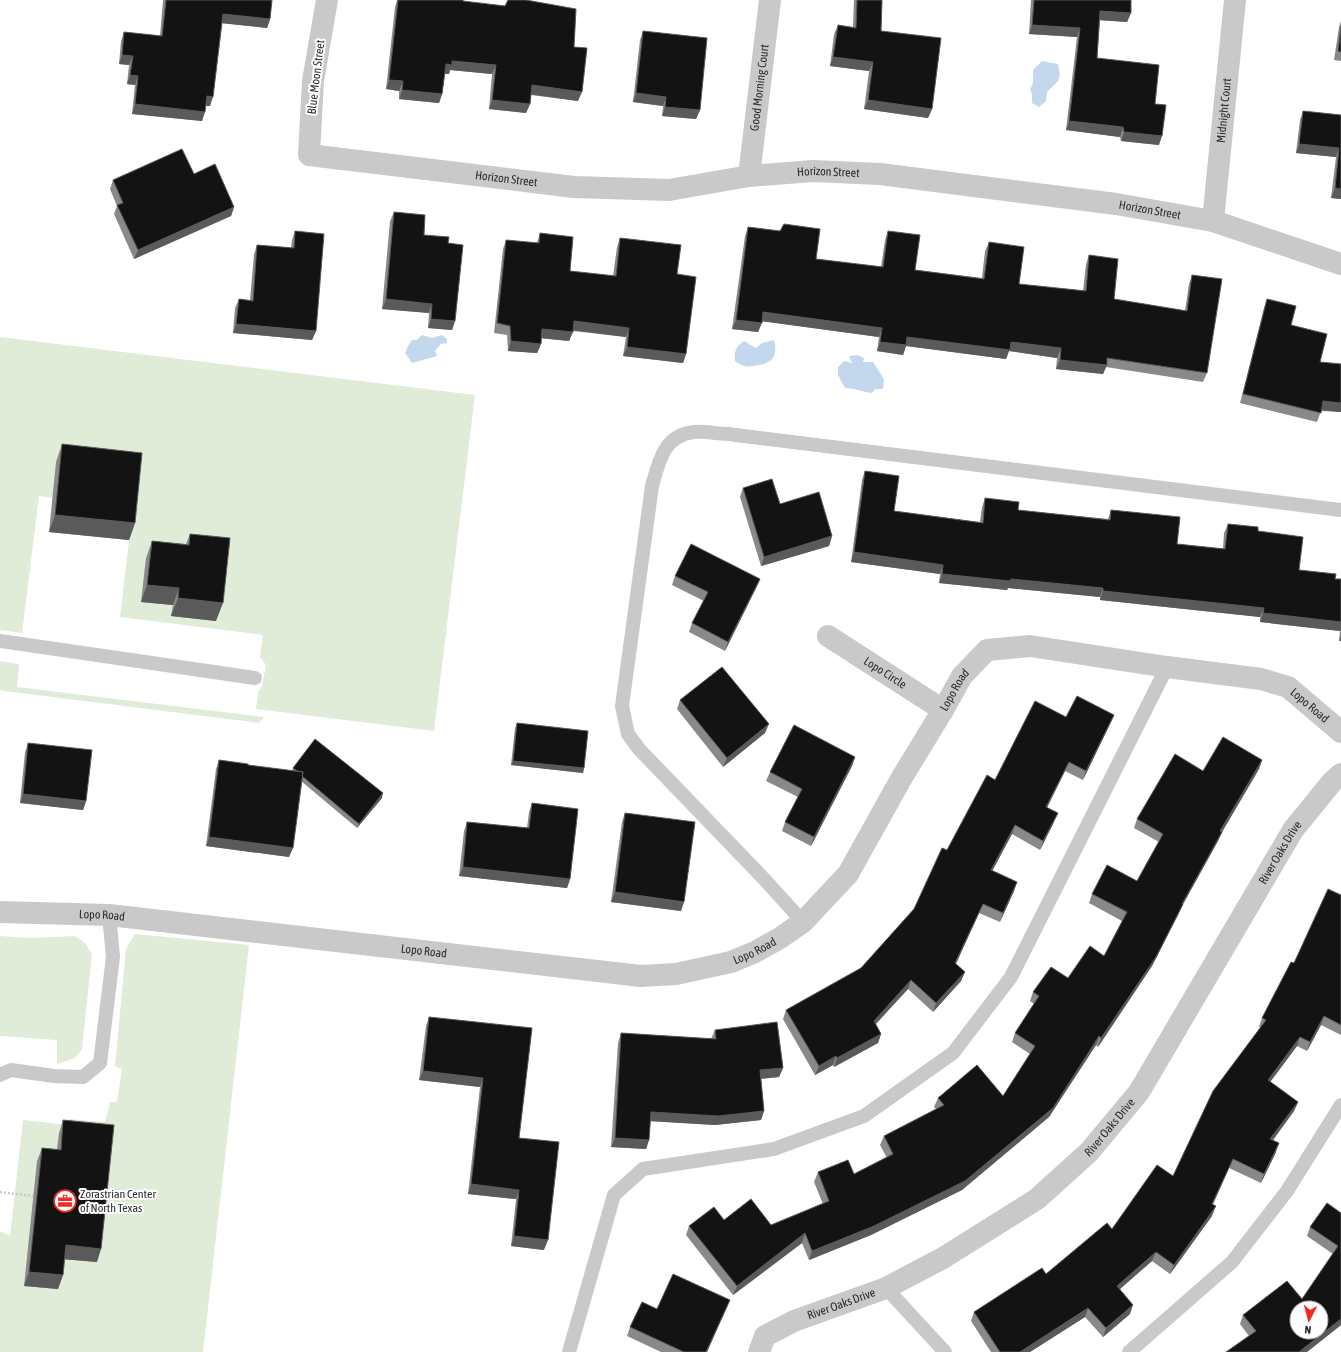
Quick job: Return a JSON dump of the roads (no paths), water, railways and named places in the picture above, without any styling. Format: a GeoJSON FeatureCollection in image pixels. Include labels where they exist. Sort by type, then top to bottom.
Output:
{"type":"FeatureCollection","features":[{"type":"Feature","properties":{"kind":"street","name":"Blue Moon Street"},"geometry":{"type":"LineString","coordinates":[[309,155],[314,81],[327,0]]}},
{"type":"Feature","properties":{"kind":"street","name":"Good Morning Court"},"geometry":{"type":"LineString","coordinates":[[748,176],[770,0]]}},
{"type":"Feature","properties":{"kind":"street","name":"Midnight Court"},"geometry":{"type":"LineString","coordinates":[[1213,221],[1235,0]]}},
{"type":"Feature","properties":{"kind":"street","name":"Horizon Street"},"geometry":{"type":"LineString","coordinates":[[309,155],[574,187],[669,190],[748,176],[813,171],[880,174],[1116,204],[1213,221],[1341,264]]}},
{"type":"Feature","properties":{"kind":"street","name":"Lopo Circle"},"geometry":{"type":"LineString","coordinates":[[828,636],[943,710]]}},
{"type":"Feature","properties":{"kind":"street","name":"Lopo Road"},"geometry":{"type":"LineString","coordinates":[[0,912],[109,915],[641,976],[676,974],[731,962],[755,952],[780,938],[803,922],[848,874],[901,779],[962,676],[987,650],[1030,646],[1167,667],[1261,679],[1288,687],[1341,732]]}},
{"type":"Feature","properties":{"kind":"street","name":"River Oaks Drive"},"geometry":{"type":"LineString","coordinates":[[759,1352],[765,1336],[794,1321],[886,1288],[943,1258],[1037,1199],[1088,1152],[1139,1092],[1293,830],[1332,782],[1341,774]]}},
{"type":"Feature","properties":{"kind":"lane"},"geometry":{"type":"LineString","coordinates":[[803,922],[765,880],[639,750],[628,734],[622,706],[652,486],[658,462],[665,448],[676,437],[694,432],[728,434],[1341,510]]}},
{"type":"Feature","properties":{"kind":"lane"},"geometry":{"type":"LineString","coordinates":[[0,641],[255,678]]}},
{"type":"Feature","properties":{"kind":"lane"},"geometry":{"type":"LineString","coordinates":[[569,1352],[614,1195],[643,1169],[774,1150],[864,1116],[953,1053],[1011,977],[1167,667]]}},
{"type":"Feature","properties":{"kind":"lane"},"geometry":{"type":"LineString","coordinates":[[0,1075],[11,1070],[54,1076],[83,1077],[100,1063],[113,958],[109,915]]}},
{"type":"Feature","properties":{"kind":"lane"},"geometry":{"type":"LineString","coordinates":[[1129,1352],[1232,1262],[1287,1191],[1341,1105]]}},
{"type":"Feature","properties":{"kind":"lane"},"geometry":{"type":"LineString","coordinates":[[886,1288],[944,1352]]}},
{"type":"Feature","properties":{"kind":"water"},"geometry":{"type":"Polygon","coordinates":[[[1042,61],[1058,64],[1060,75],[1058,81],[1047,92],[1046,101],[1039,107],[1032,103],[1032,94],[1030,89],[1033,83],[1033,70],[1042,61]]]}},
{"type":"Feature","properties":{"kind":"water"},"geometry":{"type":"Polygon","coordinates":[[[422,335],[432,338],[442,335],[447,339],[447,343],[441,344],[435,351],[437,356],[412,363],[405,353],[412,340],[417,340],[422,335]]]}},
{"type":"Feature","properties":{"kind":"water"},"geometry":{"type":"Polygon","coordinates":[[[774,340],[774,356],[768,362],[759,365],[746,366],[735,361],[736,350],[744,341],[756,348],[762,343],[774,340]]]}},
{"type":"Feature","properties":{"kind":"water"},"geometry":{"type":"Polygon","coordinates":[[[857,355],[864,358],[863,362],[873,362],[884,379],[883,389],[875,389],[872,393],[845,388],[838,375],[838,367],[844,361],[852,363],[849,356],[857,355]]]}},
{"type":"Feature","properties":{"kind":"place","name":"Zorastrian Center of North Texas"},"geometry":{"type":"Point","coordinates":[65,1201]}}]}
